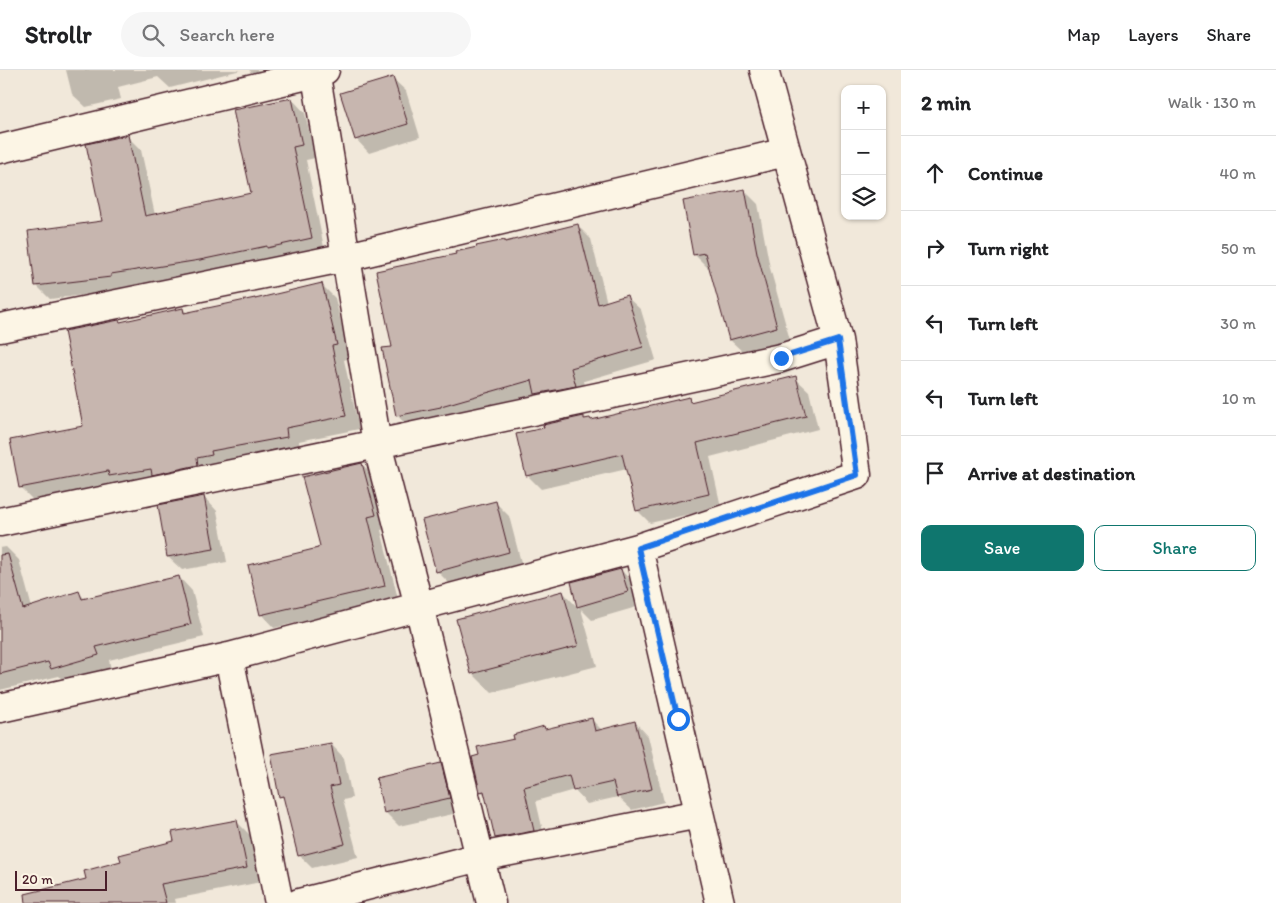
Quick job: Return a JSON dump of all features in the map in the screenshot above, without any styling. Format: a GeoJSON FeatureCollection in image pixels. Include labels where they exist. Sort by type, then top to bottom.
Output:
{"type":"FeatureCollection","features":[{"type":"Feature","properties":{"kind":"street"},"geometry":{"type":"LineString","coordinates":[[0,708],[229,657],[638,548],[857,475],[838,340],[764,70]]}},
{"type":"Feature","properties":{"kind":"street"},"geometry":{"type":"LineString","coordinates":[[0,149],[319,71],[377,444],[419,606],[491,903]]}},
{"type":"Feature","properties":{"kind":"street"},"geometry":{"type":"LineString","coordinates":[[0,328],[347,257],[786,152]]}},
{"type":"Feature","properties":{"kind":"street"},"geometry":{"type":"LineString","coordinates":[[0,522],[781,358],[838,340]]}},
{"type":"Feature","properties":{"kind":"street"},"geometry":{"type":"LineString","coordinates":[[638,548],[720,903]]}},
{"type":"Feature","properties":{"kind":"street"},"geometry":{"type":"LineString","coordinates":[[229,657],[279,903]]}},
{"type":"Feature","properties":{"kind":"street"},"geometry":{"type":"LineString","coordinates":[[299,903],[480,857],[699,814]]}},
{"type":"Feature","properties":{"kind":"building"},"geometry":{"type":"Polygon","coordinates":[[[393,77],[408,124],[355,140],[340,93],[393,77]]]}},
{"type":"Feature","properties":{"kind":"building"},"geometry":{"type":"Polygon","coordinates":[[[292,98],[302,145],[293,147],[312,238],[200,260],[111,274],[111,277],[35,286],[28,231],[102,221],[86,144],[128,135],[145,216],[251,193],[233,110],[292,98]]]}},
{"type":"Feature","properties":{"kind":"building"},"geometry":{"type":"Polygon","coordinates":[[[745,189],[757,253],[777,327],[729,340],[705,253],[693,255],[683,201],[745,189]]]}},
{"type":"Feature","properties":{"kind":"building"},"geometry":{"type":"Polygon","coordinates":[[[578,224],[598,304],[627,295],[643,347],[571,368],[576,386],[535,394],[532,380],[441,407],[396,416],[382,348],[392,347],[376,271],[456,254],[455,252],[476,246],[505,240],[505,242],[578,224]]]}},
{"type":"Feature","properties":{"kind":"building"},"geometry":{"type":"Polygon","coordinates":[[[322,283],[337,345],[332,346],[346,416],[286,428],[287,437],[211,451],[212,455],[197,458],[198,465],[152,475],[151,469],[109,476],[108,471],[19,488],[10,440],[83,426],[64,331],[119,320],[120,322],[183,308],[184,313],[322,283]]]}},
{"type":"Feature","properties":{"kind":"building"},"geometry":{"type":"Polygon","coordinates":[[[796,376],[806,416],[697,443],[709,494],[636,511],[622,454],[526,476],[516,434],[544,428],[543,425],[584,416],[584,419],[590,418],[591,420],[689,397],[690,402],[796,376]]]}},
{"type":"Feature","properties":{"kind":"building"},"geometry":{"type":"Polygon","coordinates":[[[362,463],[376,515],[368,517],[385,586],[260,615],[248,565],[320,546],[302,477],[362,463]]]}},
{"type":"Feature","properties":{"kind":"building"},"geometry":{"type":"Polygon","coordinates":[[[204,496],[214,549],[167,557],[158,505],[204,496]]]}},
{"type":"Feature","properties":{"kind":"building"},"geometry":{"type":"Polygon","coordinates":[[[496,501],[509,552],[436,572],[422,520],[496,501]]]}},
{"type":"Feature","properties":{"kind":"building"},"geometry":{"type":"Polygon","coordinates":[[[8,554],[23,609],[79,591],[82,599],[179,576],[191,624],[96,647],[99,655],[51,669],[48,662],[0,674],[0,555],[8,554]]]}},
{"type":"Feature","properties":{"kind":"building"},"geometry":{"type":"Polygon","coordinates":[[[621,569],[628,592],[577,607],[571,582],[621,569]]]}},
{"type":"Feature","properties":{"kind":"building"},"geometry":{"type":"Polygon","coordinates":[[[563,591],[578,646],[471,674],[456,619],[563,591]]]}},
{"type":"Feature","properties":{"kind":"building"},"geometry":{"type":"Polygon","coordinates":[[[592,718],[595,731],[635,721],[652,789],[617,797],[613,782],[573,791],[569,775],[524,787],[534,831],[495,838],[484,791],[480,792],[472,757],[479,755],[477,747],[514,739],[513,735],[544,726],[545,729],[592,718]]]}},
{"type":"Feature","properties":{"kind":"building"},"geometry":{"type":"Polygon","coordinates":[[[331,743],[339,785],[330,787],[345,844],[298,856],[283,796],[279,797],[271,754],[331,743]]]}},
{"type":"Feature","properties":{"kind":"building"},"geometry":{"type":"Polygon","coordinates":[[[441,763],[450,798],[384,813],[376,778],[441,763]]]}},
{"type":"Feature","properties":{"kind":"building"},"geometry":{"type":"Polygon","coordinates":[[[237,820],[247,868],[161,884],[166,903],[26,903],[25,894],[86,879],[84,871],[121,861],[119,855],[174,841],[172,832],[237,820]]]}},
{"type":"Feature","properties":{"kind":"route"},"geometry":{"type":"LineString","coordinates":[[678,719],[638,548],[857,475],[838,340],[781,358]]}}]}
